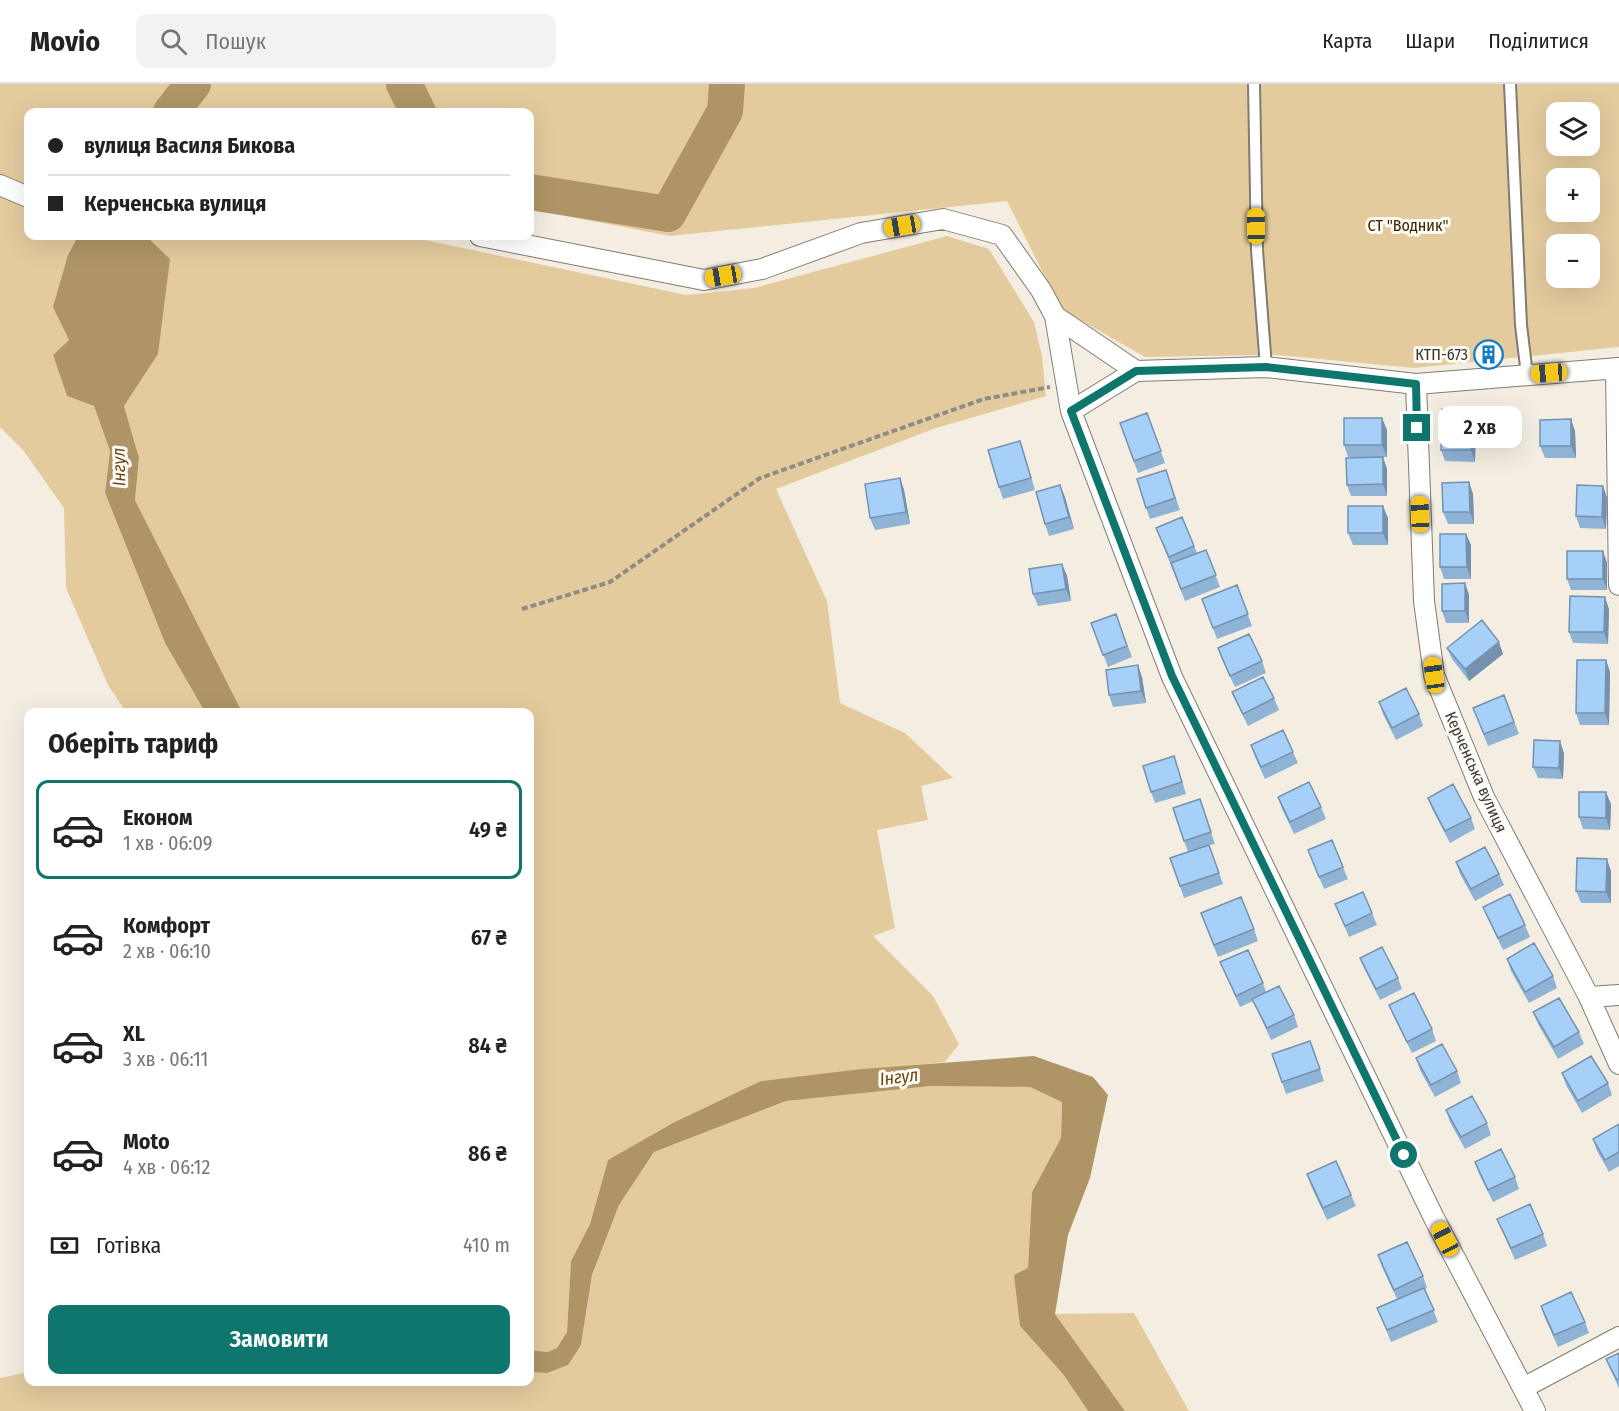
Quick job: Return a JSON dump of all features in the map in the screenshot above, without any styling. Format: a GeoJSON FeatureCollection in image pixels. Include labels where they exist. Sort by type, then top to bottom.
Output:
{"type":"FeatureCollection","features":[{"type":"Feature","properties":{"kind":"street"},"geometry":{"type":"LineString","coordinates":[[0,185],[24,195]]}},
{"type":"Feature","properties":{"kind":"street"},"geometry":{"type":"LineString","coordinates":[[500,240],[704,280],[762,269],[861,233],[944,219],[1002,235],[1041,290],[1055,316],[1071,411],[1172,676],[1434,1218],[1535,1411]]}},
{"type":"Feature","properties":{"kind":"street"},"geometry":{"type":"LineString","coordinates":[[1055,316],[1136,371]]}},
{"type":"Feature","properties":{"kind":"street"},"geometry":{"type":"LineString","coordinates":[[1071,411],[1136,371],[1266,367],[1416,384],[1617,368],[1619,585]]}},
{"type":"Feature","properties":{"kind":"street","name":"Керченська вулиця"},"geometry":{"type":"LineString","coordinates":[[1416,384],[1424,601],[1434,675],[1484,797],[1589,997],[1619,1064]]}},
{"type":"Feature","properties":{"kind":"street"},"geometry":{"type":"LineString","coordinates":[[1589,997],[1619,995]]}},
{"type":"Feature","properties":{"kind":"street"},"geometry":{"type":"LineString","coordinates":[[1523,1388],[1619,1337]]}},
{"type":"Feature","properties":{"kind":"lane"},"geometry":{"type":"LineString","coordinates":[[1254,84],[1257,250],[1266,367]]}},
{"type":"Feature","properties":{"kind":"lane"},"geometry":{"type":"LineString","coordinates":[[1510,84],[1521,325],[1527,375]]}},
{"type":"Feature","properties":{"kind":"path"},"geometry":{"type":"LineString","coordinates":[[522,609],[610,582],[760,478],[984,399],[1067,384]]}},
{"type":"Feature","properties":{"kind":"green space","name":"СТ \"Водник\""},"geometry":{"type":"Polygon","coordinates":[[[0,84],[1619,84],[1619,347],[1414,368],[1278,355],[1145,357],[1061,309],[1007,201],[670,236],[534,210],[534,108],[24,108],[24,240],[76,240],[68,255],[69,340],[53,355],[67,396],[94,406],[110,451],[105,493],[165,643],[203,708],[123,708],[108,685],[66,588],[64,508],[23,450],[0,427],[0,84]]]}},
{"type":"Feature","properties":{"kind":"green space"},"geometry":{"type":"Polygon","coordinates":[[[947,236],[989,249],[1034,322],[1042,356],[1046,396],[936,428],[776,489],[827,601],[840,703],[905,733],[953,778],[921,786],[928,820],[877,830],[895,928],[873,936],[933,996],[959,1044],[945,1062],[761,1081],[608,1160],[590,1224],[571,1261],[567,1332],[557,1348],[548,1352],[534,1350],[534,708],[240,708],[135,500],[139,458],[124,406],[158,353],[146,240],[425,240],[686,295],[754,288],[947,236]]]}},
{"type":"Feature","properties":{"kind":"green space"},"geometry":{"type":"Polygon","coordinates":[[[931,1086],[1030,1087],[1062,1101],[1061,1138],[1032,1192],[1028,1268],[1020,1326],[1063,1374],[1088,1411],[0,1411],[0,1378],[24,1373],[24,1386],[534,1386],[534,1372],[547,1373],[581,1346],[592,1275],[619,1205],[654,1152],[786,1101],[931,1086]]]}},
{"type":"Feature","properties":{"kind":"green space"},"geometry":{"type":"Polygon","coordinates":[[[1134,1313],[1189,1411],[1125,1411],[1055,1314],[1134,1313]]]}},
{"type":"Feature","properties":{"kind":"water"},"geometry":{"type":"Polygon","coordinates":[[[76,240],[150,240],[170,259],[158,354],[124,406],[139,458],[135,500],[240,708],[203,708],[165,643],[105,493],[110,451],[94,406],[67,396],[53,355],[69,340],[53,307],[68,255],[76,240]]]}},
{"type":"Feature","properties":{"kind":"water"},"geometry":{"type":"Polygon","coordinates":[[[1034,1056],[1093,1077],[1108,1095],[1090,1178],[1068,1235],[1055,1314],[1125,1411],[1088,1411],[1063,1374],[1020,1326],[1014,1275],[1028,1268],[1032,1192],[1061,1138],[1062,1102],[1030,1087],[931,1086],[786,1101],[654,1152],[619,1205],[592,1275],[581,1345],[568,1365],[547,1373],[534,1372],[534,1350],[548,1352],[557,1348],[567,1332],[571,1261],[590,1224],[608,1160],[673,1123],[761,1081],[862,1069],[1034,1056]]]}},
{"type":"Feature","properties":{"kind":"building"},"geometry":{"type":"Polygon","coordinates":[[[1482,345],[1492,345],[1492,352],[1482,352],[1482,345]]]}},
{"type":"Feature","properties":{"kind":"building"},"geometry":{"type":"Polygon","coordinates":[[[1442,409],[1472,410],[1471,450],[1441,450],[1442,409]]]}},
{"type":"Feature","properties":{"kind":"building"},"geometry":{"type":"Polygon","coordinates":[[[1147,413],[1161,451],[1134,461],[1120,423],[1147,413]]]}},
{"type":"Feature","properties":{"kind":"building"},"geometry":{"type":"Polygon","coordinates":[[[1344,418],[1382,418],[1382,445],[1344,445],[1344,418]]]}},
{"type":"Feature","properties":{"kind":"building"},"geometry":{"type":"Polygon","coordinates":[[[1571,419],[1571,446],[1540,446],[1540,420],[1571,419]]]}},
{"type":"Feature","properties":{"kind":"building"},"geometry":{"type":"Polygon","coordinates":[[[1020,441],[1031,478],[999,487],[988,450],[1020,441]]]}},
{"type":"Feature","properties":{"kind":"building"},"geometry":{"type":"Polygon","coordinates":[[[1383,457],[1383,484],[1347,485],[1346,458],[1383,457]]]}},
{"type":"Feature","properties":{"kind":"building"},"geometry":{"type":"Polygon","coordinates":[[[1166,470],[1175,498],[1146,508],[1137,479],[1166,470]]]}},
{"type":"Feature","properties":{"kind":"building"},"geometry":{"type":"Polygon","coordinates":[[[900,478],[906,512],[870,518],[865,484],[900,478]]]}},
{"type":"Feature","properties":{"kind":"building"},"geometry":{"type":"Polygon","coordinates":[[[1469,482],[1470,512],[1443,512],[1442,483],[1469,482]]]}},
{"type":"Feature","properties":{"kind":"building"},"geometry":{"type":"Polygon","coordinates":[[[1060,485],[1069,517],[1045,524],[1036,492],[1060,485]]]}},
{"type":"Feature","properties":{"kind":"building"},"geometry":{"type":"Polygon","coordinates":[[[1577,485],[1603,486],[1602,517],[1576,516],[1577,485]]]}},
{"type":"Feature","properties":{"kind":"building"},"geometry":{"type":"Polygon","coordinates":[[[1348,506],[1383,506],[1383,533],[1348,533],[1348,506]]]}},
{"type":"Feature","properties":{"kind":"building"},"geometry":{"type":"Polygon","coordinates":[[[1182,517],[1194,546],[1169,557],[1156,528],[1182,517]]]}},
{"type":"Feature","properties":{"kind":"building"},"geometry":{"type":"Polygon","coordinates":[[[1440,534],[1466,534],[1467,567],[1440,567],[1440,534]]]}},
{"type":"Feature","properties":{"kind":"building"},"geometry":{"type":"Polygon","coordinates":[[[1206,550],[1216,575],[1181,589],[1171,563],[1206,550]]]}},
{"type":"Feature","properties":{"kind":"building"},"geometry":{"type":"Polygon","coordinates":[[[1567,551],[1603,551],[1603,579],[1567,579],[1567,551]]]}},
{"type":"Feature","properties":{"kind":"building"},"geometry":{"type":"Polygon","coordinates":[[[1062,564],[1066,589],[1033,594],[1029,569],[1062,564]]]}},
{"type":"Feature","properties":{"kind":"building"},"geometry":{"type":"Polygon","coordinates":[[[1465,583],[1465,611],[1442,611],[1442,584],[1465,583]]]}},
{"type":"Feature","properties":{"kind":"building"},"geometry":{"type":"Polygon","coordinates":[[[1237,585],[1248,614],[1213,628],[1202,599],[1237,585]]]}},
{"type":"Feature","properties":{"kind":"building"},"geometry":{"type":"Polygon","coordinates":[[[1570,596],[1605,597],[1604,632],[1569,632],[1570,596]]]}},
{"type":"Feature","properties":{"kind":"building"},"geometry":{"type":"Polygon","coordinates":[[[1116,614],[1127,646],[1103,655],[1091,623],[1116,614]]]}},
{"type":"Feature","properties":{"kind":"building"},"geometry":{"type":"Polygon","coordinates":[[[1482,620],[1499,642],[1465,669],[1447,648],[1482,620]]]}},
{"type":"Feature","properties":{"kind":"building"},"geometry":{"type":"Polygon","coordinates":[[[1249,634],[1262,661],[1230,676],[1218,648],[1249,634]]]}},
{"type":"Feature","properties":{"kind":"building"},"geometry":{"type":"Polygon","coordinates":[[[1577,660],[1606,660],[1605,713],[1576,713],[1577,660]]]}},
{"type":"Feature","properties":{"kind":"building"},"geometry":{"type":"Polygon","coordinates":[[[1138,665],[1141,691],[1109,695],[1106,670],[1138,665]]]}},
{"type":"Feature","properties":{"kind":"building"},"geometry":{"type":"Polygon","coordinates":[[[1263,677],[1274,698],[1243,714],[1232,692],[1263,677]]]}},
{"type":"Feature","properties":{"kind":"building"},"geometry":{"type":"Polygon","coordinates":[[[1406,688],[1419,714],[1392,728],[1379,702],[1406,688]]]}},
{"type":"Feature","properties":{"kind":"building"},"geometry":{"type":"Polygon","coordinates":[[[1504,695],[1514,722],[1484,734],[1473,708],[1504,695]]]}},
{"type":"Feature","properties":{"kind":"building"},"geometry":{"type":"Polygon","coordinates":[[[1283,730],[1293,752],[1261,767],[1251,745],[1283,730]]]}},
{"type":"Feature","properties":{"kind":"building"},"geometry":{"type":"Polygon","coordinates":[[[1534,740],[1560,741],[1559,768],[1533,767],[1534,740]]]}},
{"type":"Feature","properties":{"kind":"building"},"geometry":{"type":"Polygon","coordinates":[[[1174,756],[1182,782],[1151,792],[1143,766],[1174,756]]]}},
{"type":"Feature","properties":{"kind":"building"},"geometry":{"type":"Polygon","coordinates":[[[1309,782],[1321,807],[1290,822],[1278,797],[1309,782]]]}},
{"type":"Feature","properties":{"kind":"building"},"geometry":{"type":"Polygon","coordinates":[[[1453,784],[1471,818],[1445,831],[1428,798],[1453,784]]]}},
{"type":"Feature","properties":{"kind":"building"},"geometry":{"type":"Polygon","coordinates":[[[1579,792],[1606,792],[1606,818],[1579,817],[1579,792]]]}},
{"type":"Feature","properties":{"kind":"building"},"geometry":{"type":"Polygon","coordinates":[[[1200,799],[1211,832],[1184,841],[1173,808],[1200,799]]]}},
{"type":"Feature","properties":{"kind":"building"},"geometry":{"type":"Polygon","coordinates":[[[1332,840],[1343,867],[1319,877],[1308,850],[1332,840]]]}},
{"type":"Feature","properties":{"kind":"building"},"geometry":{"type":"Polygon","coordinates":[[[1209,845],[1219,873],[1180,886],[1170,858],[1209,845]]]}},
{"type":"Feature","properties":{"kind":"building"},"geometry":{"type":"Polygon","coordinates":[[[1485,847],[1499,874],[1471,889],[1456,862],[1485,847]]]}},
{"type":"Feature","properties":{"kind":"building"},"geometry":{"type":"Polygon","coordinates":[[[1577,858],[1607,859],[1606,892],[1576,891],[1577,858]]]}},
{"type":"Feature","properties":{"kind":"building"},"geometry":{"type":"Polygon","coordinates":[[[1363,892],[1372,913],[1345,926],[1335,904],[1363,892]]]}},
{"type":"Feature","properties":{"kind":"building"},"geometry":{"type":"Polygon","coordinates":[[[1510,894],[1525,925],[1498,938],[1483,907],[1510,894]]]}},
{"type":"Feature","properties":{"kind":"building"},"geometry":{"type":"Polygon","coordinates":[[[1241,897],[1254,929],[1214,945],[1201,913],[1241,897]]]}},
{"type":"Feature","properties":{"kind":"building"},"geometry":{"type":"Polygon","coordinates":[[[1534,943],[1553,976],[1525,992],[1507,959],[1534,943]]]}},
{"type":"Feature","properties":{"kind":"building"},"geometry":{"type":"Polygon","coordinates":[[[1382,947],[1398,978],[1376,989],[1360,958],[1382,947]]]}},
{"type":"Feature","properties":{"kind":"building"},"geometry":{"type":"Polygon","coordinates":[[[1248,950],[1263,983],[1236,996],[1220,962],[1248,950]]]}},
{"type":"Feature","properties":{"kind":"building"},"geometry":{"type":"Polygon","coordinates":[[[1279,986],[1294,1015],[1267,1028],[1252,999],[1279,986]]]}},
{"type":"Feature","properties":{"kind":"building"},"geometry":{"type":"Polygon","coordinates":[[[1414,993],[1432,1029],[1407,1042],[1389,1005],[1414,993]]]}},
{"type":"Feature","properties":{"kind":"building"},"geometry":{"type":"Polygon","coordinates":[[[1559,998],[1579,1032],[1554,1047],[1533,1012],[1559,998]]]}},
{"type":"Feature","properties":{"kind":"building"},"geometry":{"type":"Polygon","coordinates":[[[1310,1041],[1320,1069],[1282,1082],[1272,1054],[1310,1041]]]}},
{"type":"Feature","properties":{"kind":"building"},"geometry":{"type":"Polygon","coordinates":[[[1442,1044],[1457,1071],[1431,1085],[1416,1058],[1442,1044]]]}},
{"type":"Feature","properties":{"kind":"building"},"geometry":{"type":"Polygon","coordinates":[[[1591,1056],[1608,1083],[1578,1101],[1562,1073],[1591,1056]]]}},
{"type":"Feature","properties":{"kind":"building"},"geometry":{"type":"Polygon","coordinates":[[[1472,1096],[1487,1123],[1461,1137],[1446,1110],[1472,1096]]]}},
{"type":"Feature","properties":{"kind":"building"},"geometry":{"type":"Polygon","coordinates":[[[1619,1124],[1619,1152],[1605,1160],[1593,1139],[1619,1124]]]}},
{"type":"Feature","properties":{"kind":"building"},"geometry":{"type":"Polygon","coordinates":[[[1501,1149],[1515,1177],[1488,1190],[1475,1162],[1501,1149]]]}},
{"type":"Feature","properties":{"kind":"building"},"geometry":{"type":"Polygon","coordinates":[[[1336,1161],[1351,1195],[1323,1208],[1307,1174],[1336,1161]]]}},
{"type":"Feature","properties":{"kind":"building"},"geometry":{"type":"Polygon","coordinates":[[[1530,1204],[1543,1234],[1511,1248],[1497,1219],[1530,1204]]]}},
{"type":"Feature","properties":{"kind":"building"},"geometry":{"type":"Polygon","coordinates":[[[1407,1242],[1423,1276],[1394,1290],[1378,1255],[1407,1242]]]}},
{"type":"Feature","properties":{"kind":"building"},"geometry":{"type":"Polygon","coordinates":[[[1424,1288],[1434,1310],[1387,1330],[1377,1308],[1424,1288]]]}},
{"type":"Feature","properties":{"kind":"building"},"geometry":{"type":"Polygon","coordinates":[[[1571,1292],[1585,1322],[1554,1335],[1541,1306],[1571,1292]]]}},
{"type":"Feature","properties":{"kind":"building"},"geometry":{"type":"Polygon","coordinates":[[[1619,1353],[1619,1379],[1617,1380],[1606,1359],[1619,1353]]]}},
{"type":"Feature","properties":{"kind":"waterway","name":"Інгул"},"geometry":{"type":"LineString","coordinates":[[174,108],[193,84]]}},
{"type":"Feature","properties":{"kind":"waterway"},"geometry":{"type":"LineString","coordinates":[[404,84],[416,108]]}},
{"type":"Feature","properties":{"kind":"waterway"},"geometry":{"type":"LineString","coordinates":[[534,193],[668,214],[725,111],[727,84]]}},
{"type":"Feature","properties":{"kind":"place","name":"КТП-673"},"geometry":{"type":"Point","coordinates":[1489,354]}},
{"type":"Feature","properties":{"kind":"route"},"geometry":{"type":"LineString","coordinates":[[1404,1155],[1172,676],[1114,530],[1071,411],[1136,371],[1266,367],[1416,384],[1417,428]]}}]}
